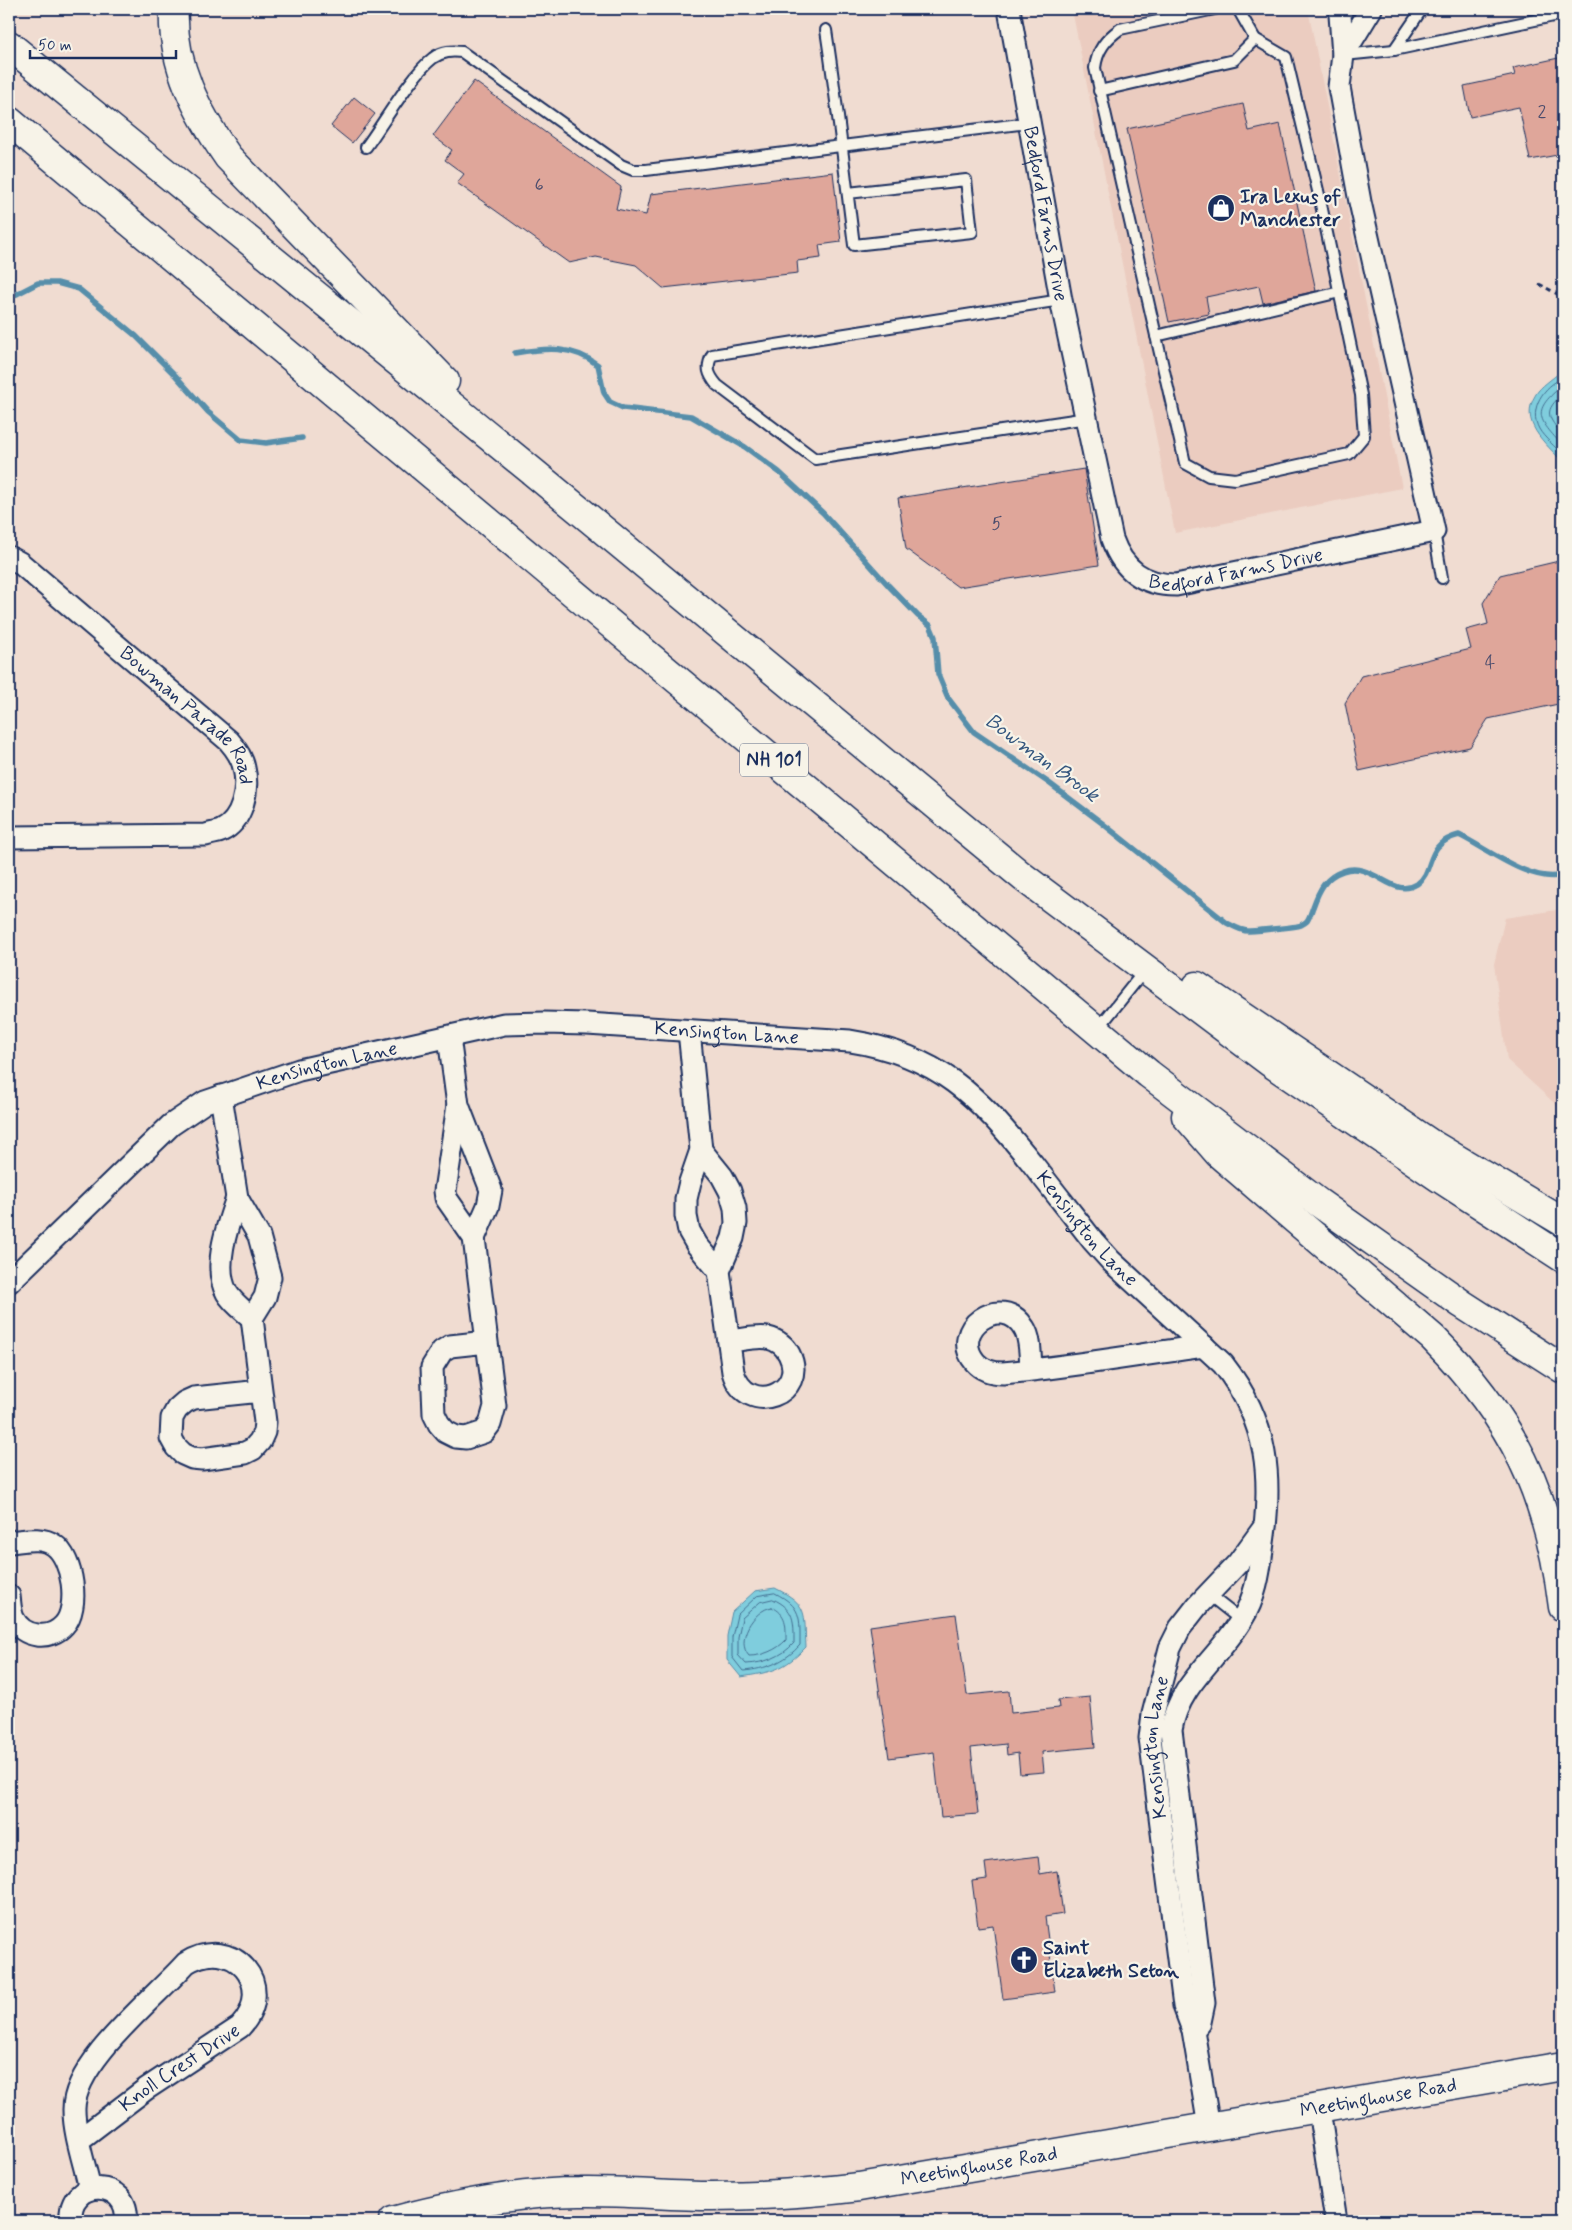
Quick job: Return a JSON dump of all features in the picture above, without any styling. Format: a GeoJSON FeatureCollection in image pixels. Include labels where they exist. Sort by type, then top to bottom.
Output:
{"type":"FeatureCollection","features":[{"type":"Feature","properties":{"kind":"main road"},"geometry":{"type":"LineString","coordinates":[[174,9],[178,53],[189,90],[206,125],[228,157],[533,472]]}},
{"type":"Feature","properties":{"kind":"main road"},"geometry":{"type":"LineString","coordinates":[[9,45],[533,472],[1023,877],[1145,970],[1343,1114],[1563,1258]]}},
{"type":"Feature","properties":{"kind":"main road","name":"NH 101"},"geometry":{"type":"LineString","coordinates":[[9,120],[500,530],[676,680],[1098,1030],[1148,1074],[1319,1203],[1462,1304],[1563,1370]]}},
{"type":"Feature","properties":{"kind":"main road"},"geometry":{"type":"LineString","coordinates":[[1023,877],[1092,916],[1430,1143],[1563,1222]]}},
{"type":"Feature","properties":{"kind":"main road"},"geometry":{"type":"LineString","coordinates":[[1148,1074],[1218,1154],[1433,1338],[1487,1398],[1514,1440],[1544,1508],[1563,1607]]}},
{"type":"Feature","properties":{"kind":"main road","name":"Meetinghouse Road"},"geometry":{"type":"LineString","coordinates":[[393,2221],[436,2210],[504,2198],[572,2192],[754,2196],[853,2188],[1319,2110],[1563,2066]]}},
{"type":"Feature","properties":{"kind":"street","name":"Bedford Farms Drive"},"geometry":{"type":"LineString","coordinates":[[1009,9],[1061,300],[1117,553],[1136,574],[1160,585],[1176,585],[1434,530]]}},
{"type":"Feature","properties":{"kind":"street"},"geometry":{"type":"LineString","coordinates":[[1342,9],[1340,15],[1343,55],[1339,87],[1360,202],[1434,530]]}},
{"type":"Feature","properties":{"kind":"street"},"geometry":{"type":"LineString","coordinates":[[1343,55],[1371,9]]}},
{"type":"Feature","properties":{"kind":"street","name":"Bowman Parade Road"},"geometry":{"type":"LineString","coordinates":[[9,557],[20,563],[229,741],[238,752],[244,768],[245,781],[245,796],[240,811],[231,824],[221,831],[206,835],[9,837]]}},
{"type":"Feature","properties":{"kind":"street","name":"Kensington Lane"},"geometry":{"type":"LineString","coordinates":[[12,1273],[171,1125],[192,1110],[221,1096],[299,1070],[504,1024],[544,1022],[825,1039],[874,1045],[899,1052],[947,1076],[970,1093],[989,1111],[1111,1261],[1223,1364],[1238,1383],[1259,1429],[1265,1454],[1267,1477],[1266,1525],[1254,1594],[1242,1621],[1197,1676],[1177,1707],[1173,1718],[1172,1742],[1178,1792],[1193,1996]]}},
{"type":"Feature","properties":{"kind":"street"},"geometry":{"type":"LineString","coordinates":[[689,1031],[701,1150],[686,1199],[686,1216],[689,1231],[697,1245],[719,1271]]}},
{"type":"Feature","properties":{"kind":"street"},"geometry":{"type":"LineString","coordinates":[[449,1037],[458,1105],[491,1190],[488,1206],[474,1238]]}},
{"type":"Feature","properties":{"kind":"street"},"geometry":{"type":"LineString","coordinates":[[221,1096],[236,1198],[259,1236],[269,1272],[269,1287],[252,1318],[261,1391],[264,1432],[253,1448],[245,1454],[202,1459],[192,1458],[176,1447],[171,1438],[170,1428],[172,1418],[177,1409],[185,1402],[194,1398],[261,1391]]}},
{"type":"Feature","properties":{"kind":"street"},"geometry":{"type":"LineString","coordinates":[[458,1105],[446,1198],[474,1238],[487,1342],[495,1406],[494,1416],[484,1432],[466,1438],[456,1437],[446,1432],[434,1414],[432,1367],[442,1351],[450,1346],[487,1342]]}},
{"type":"Feature","properties":{"kind":"street"},"geometry":{"type":"LineString","coordinates":[[701,1150],[722,1176],[730,1191],[735,1208],[736,1223],[734,1231],[719,1271],[729,1341]]}},
{"type":"Feature","properties":{"kind":"street"},"geometry":{"type":"LineString","coordinates":[[236,1198],[224,1239],[223,1282],[232,1301],[252,1318]]}},
{"type":"Feature","properties":{"kind":"street"},"geometry":{"type":"LineString","coordinates":[[1031,1369],[1204,1346]]}},
{"type":"Feature","properties":{"kind":"street","name":"Kensington Lane"},"geometry":{"type":"LineString","coordinates":[[1209,2127],[1193,2030],[1200,2022],[1203,2011],[1193,1996],[1156,1794],[1150,1738],[1157,1691],[1170,1648],[1180,1628],[1188,1616],[1238,1563],[1266,1525]]}},
{"type":"Feature","properties":{"kind":"street"},"geometry":{"type":"LineString","coordinates":[[9,1542],[44,1540],[53,1544],[61,1552],[70,1571],[73,1595],[70,1616],[61,1628],[47,1636],[28,1633],[14,1619],[9,1596]]}},
{"type":"Feature","properties":{"kind":"street","name":"Knoll Crest Drive"},"geometry":{"type":"LineString","coordinates":[[79,2140],[154,2084],[240,2027],[251,2014],[255,1998],[253,1981],[244,1967],[231,1957],[216,1953],[208,1954],[186,1963],[116,2035],[92,2064],[81,2080],[75,2095],[74,2110],[79,2140],[90,2189]]}},
{"type":"Feature","properties":{"kind":"street"},"geometry":{"type":"LineString","coordinates":[[1319,2110],[1336,2221]]}},
{"type":"Feature","properties":{"kind":"street"},"geometry":{"type":"LineString","coordinates":[[71,2221],[71,2210],[76,2199],[90,2189],[108,2189],[118,2196],[124,2205],[126,2221]]}},
{"type":"Feature","properties":{"kind":"lane"},"geometry":{"type":"LineString","coordinates":[[1215,9],[1120,29],[1110,36],[1096,56],[1095,68],[1185,463],[1209,476],[1235,479],[1349,454],[1364,436],[1361,395],[1340,292],[1286,56],[1255,39],[1238,9]]}},
{"type":"Feature","properties":{"kind":"lane"},"geometry":{"type":"LineString","coordinates":[[1394,50],[1422,9]]}},
{"type":"Feature","properties":{"kind":"lane"},"geometry":{"type":"LineString","coordinates":[[1343,55],[1394,50],[1563,14]]}},
{"type":"Feature","properties":{"kind":"lane"},"geometry":{"type":"LineString","coordinates":[[826,30],[843,146],[848,193],[854,246],[972,232],[966,180],[848,193]]}},
{"type":"Feature","properties":{"kind":"lane"},"geometry":{"type":"LineString","coordinates":[[1099,92],[1234,60],[1255,39]]}},
{"type":"Feature","properties":{"kind":"lane"},"geometry":{"type":"LineString","coordinates":[[366,147],[422,68],[434,57],[450,50],[462,52],[621,165],[633,170],[646,170],[1028,123]]}},
{"type":"Feature","properties":{"kind":"lane"},"geometry":{"type":"LineString","coordinates":[[1156,336],[1340,292]]}},
{"type":"Feature","properties":{"kind":"lane"},"geometry":{"type":"LineString","coordinates":[[1061,300],[712,355],[708,364],[709,375],[717,385],[815,460],[1087,418]]}},
{"type":"Feature","properties":{"kind":"lane"},"geometry":{"type":"LineString","coordinates":[[1434,530],[1442,578]]}},
{"type":"Feature","properties":{"kind":"lane"},"geometry":{"type":"LineString","coordinates":[[1098,1030],[1145,970]]}},
{"type":"Feature","properties":{"kind":"lane"},"geometry":{"type":"LineString","coordinates":[[1209,1595],[1242,1621]]}},
{"type":"Feature","properties":{"kind":"lane"},"geometry":{"type":"LineString","coordinates":[[1156,1794],[1178,1792]]}},
{"type":"Feature","properties":{"kind":"path"},"geometry":{"type":"LineString","coordinates":[[1539,284],[1563,297]]}},
{"type":"Feature","properties":{"kind":"path"},"geometry":{"type":"LineString","coordinates":[[1557,345],[1563,344]]}},
{"type":"Feature","properties":{"kind":"shaded area"},"geometry":{"type":"Polygon","coordinates":[[[1072,9],[1308,9],[1402,488],[1175,533],[1072,9]]]}},
{"type":"Feature","properties":{"kind":"shaded area"},"geometry":{"type":"Polygon","coordinates":[[[1563,909],[1563,1111],[1507,1060],[1494,964],[1505,918],[1563,909]]]}},
{"type":"Feature","properties":{"kind":"water"},"geometry":{"type":"Polygon","coordinates":[[[1559,373],[1563,373],[1563,462],[1542,440],[1532,423],[1530,414],[1531,404],[1536,394],[1559,373]]]}},
{"type":"Feature","properties":{"kind":"water"},"geometry":{"type":"Polygon","coordinates":[[[775,1588],[794,1599],[803,1611],[806,1647],[791,1661],[777,1669],[741,1677],[727,1660],[727,1636],[732,1612],[755,1591],[775,1588]]]}},
{"type":"Feature","properties":{"kind":"building"},"geometry":{"type":"Polygon","coordinates":[[[1563,57],[1563,154],[1530,160],[1519,107],[1470,117],[1464,86],[1515,75],[1513,68],[1563,57]]]}},
{"type":"Feature","properties":{"kind":"building"},"geometry":{"type":"Polygon","coordinates":[[[474,81],[621,187],[616,209],[646,215],[651,194],[833,172],[841,242],[819,245],[821,258],[797,261],[798,273],[663,288],[636,265],[596,257],[569,263],[457,183],[464,174],[445,160],[452,150],[433,136],[474,81]]]}},
{"type":"Feature","properties":{"kind":"building"},"geometry":{"type":"Polygon","coordinates":[[[354,97],[375,114],[352,143],[331,126],[354,97]]]}},
{"type":"Feature","properties":{"kind":"building","name":"Ira Lexus of Manchester"},"geometry":{"type":"Polygon","coordinates":[[[1243,104],[1249,131],[1280,124],[1316,291],[1263,303],[1259,286],[1206,297],[1209,314],[1169,322],[1127,129],[1243,104]]]}},
{"type":"Feature","properties":{"kind":"building"},"geometry":{"type":"Polygon","coordinates":[[[1084,469],[1099,565],[958,587],[906,549],[898,498],[1084,469]]]}},
{"type":"Feature","properties":{"kind":"building"},"geometry":{"type":"Polygon","coordinates":[[[1563,560],[1563,703],[1488,719],[1470,747],[1359,771],[1345,703],[1361,676],[1471,649],[1466,630],[1488,624],[1483,603],[1500,575],[1563,560]]]}},
{"type":"Feature","properties":{"kind":"building"},"geometry":{"type":"Polygon","coordinates":[[[956,1614],[967,1695],[1009,1691],[1011,1713],[1059,1708],[1058,1700],[1090,1697],[1095,1747],[1042,1752],[1044,1772],[1020,1774],[1018,1753],[1007,1755],[1006,1744],[971,1748],[978,1814],[941,1817],[934,1752],[889,1758],[870,1626],[956,1614]]]}},
{"type":"Feature","properties":{"kind":"building","name":"Saint Elizabeth Seton"},"geometry":{"type":"Polygon","coordinates":[[[1038,1856],[1040,1874],[1057,1871],[1063,1914],[1045,1917],[1055,1992],[1003,1999],[993,1925],[978,1927],[972,1881],[987,1879],[985,1863],[1038,1856]]]}},
{"type":"Feature","properties":{"kind":"waterway"},"geometry":{"type":"LineString","coordinates":[[9,298],[38,283],[57,283],[79,289],[135,335],[175,375],[208,412],[241,440],[266,443],[302,438]]}},
{"type":"Feature","properties":{"kind":"waterway","name":"Bowman Brook"},"geometry":{"type":"LineString","coordinates":[[515,353],[548,349],[578,354],[598,365],[604,393],[610,402],[623,408],[691,416],[745,447],[779,472],[823,513],[888,585],[918,616],[930,625],[935,637],[938,674],[948,698],[974,732],[1049,783],[1234,927],[1248,931],[1302,925],[1308,919],[1318,895],[1327,881],[1343,871],[1354,869],[1364,871],[1391,884],[1408,888],[1417,884],[1423,878],[1440,844],[1459,835],[1524,870],[1537,875],[1563,875]]}},
{"type":"Feature","properties":{"kind":"place","name":"Ira Lexus of Manchester"},"geometry":{"type":"Point","coordinates":[1221,208]}},
{"type":"Feature","properties":{"kind":"place","name":"Saint Elizabeth Seton"},"geometry":{"type":"Point","coordinates":[1024,1960]}}]}
